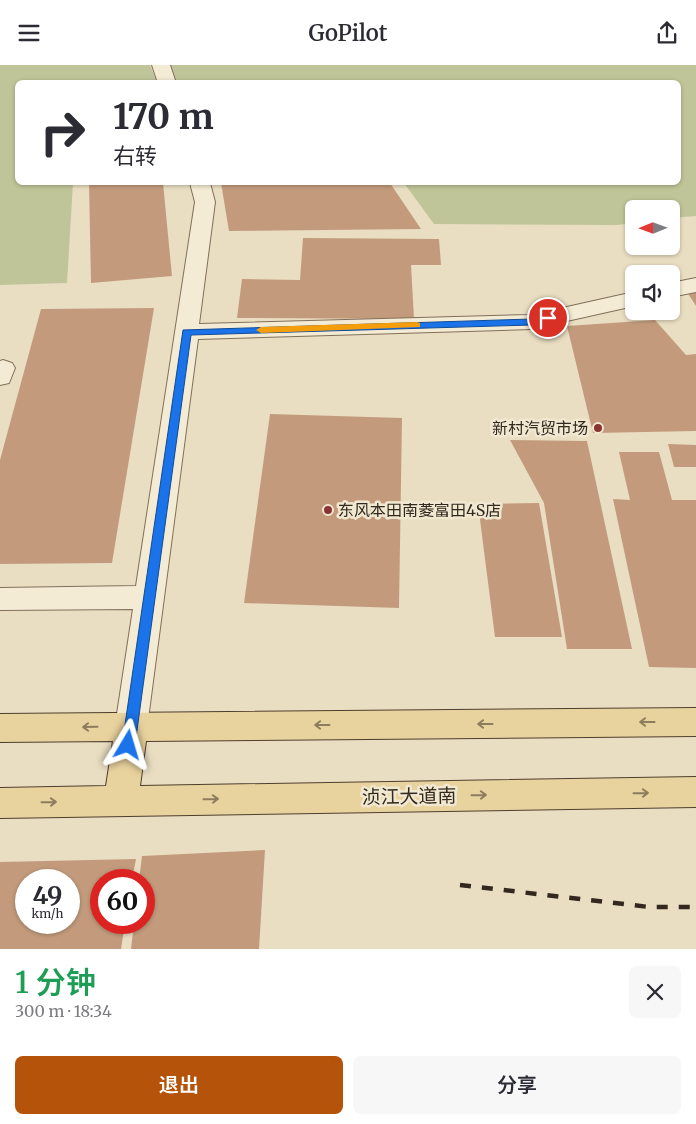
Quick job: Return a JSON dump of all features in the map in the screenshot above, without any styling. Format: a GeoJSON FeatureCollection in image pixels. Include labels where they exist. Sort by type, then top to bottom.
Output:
{"type":"FeatureCollection","features":[{"type":"Feature","properties":{"kind":"main road"},"geometry":{"type":"LineString","coordinates":[[0,728],[696,722]]}},
{"type":"Feature","properties":{"kind":"main road"},"geometry":{"type":"LineString","coordinates":[[121,801],[131,727]]}},
{"type":"Feature","properties":{"kind":"main road","name":"浈江大道南"},"geometry":{"type":"LineString","coordinates":[[0,803],[696,792]]}},
{"type":"Feature","properties":{"kind":"street"},"geometry":{"type":"LineString","coordinates":[[161,65],[167,80]]}},
{"type":"Feature","properties":{"kind":"street"},"geometry":{"type":"LineString","coordinates":[[131,727],[205,202],[201,185]]}},
{"type":"Feature","properties":{"kind":"street"},"geometry":{"type":"LineString","coordinates":[[680,288],[696,285]]}},
{"type":"Feature","properties":{"kind":"street"},"geometry":{"type":"LineString","coordinates":[[187,332],[531,322],[625,301]]}},
{"type":"Feature","properties":{"kind":"street"},"geometry":{"type":"LineString","coordinates":[[0,599],[149,597]]}},
{"type":"Feature","properties":{"kind":"green space"},"geometry":{"type":"Polygon","coordinates":[[[0,65],[150,65],[156,80],[15,80],[15,185],[73,185],[67,283],[0,285],[0,65]]]}},
{"type":"Feature","properties":{"kind":"green space"},"geometry":{"type":"Polygon","coordinates":[[[166,65],[696,65],[696,216],[680,217],[680,200],[625,200],[625,224],[434,224],[405,185],[681,185],[681,80],[174,80],[166,65]]]}},
{"type":"Feature","properties":{"kind":"building"},"geometry":{"type":"Polygon","coordinates":[[[89,185],[163,185],[172,276],[91,283],[89,185]]]}},
{"type":"Feature","properties":{"kind":"building"},"geometry":{"type":"Polygon","coordinates":[[[221,185],[391,185],[421,229],[229,231],[221,185]]]}},
{"type":"Feature","properties":{"kind":"building"},"geometry":{"type":"Polygon","coordinates":[[[303,238],[439,239],[441,265],[411,265],[414,319],[237,318],[242,279],[300,280],[303,238]]]}},
{"type":"Feature","properties":{"kind":"building"},"geometry":{"type":"Polygon","coordinates":[[[696,291],[696,306],[687,292],[696,291]]]}},
{"type":"Feature","properties":{"kind":"building"},"geometry":{"type":"Polygon","coordinates":[[[154,308],[112,563],[0,564],[0,460],[41,309],[154,308]]]}},
{"type":"Feature","properties":{"kind":"building"},"geometry":{"type":"Polygon","coordinates":[[[655,320],[686,355],[696,354],[696,431],[593,433],[567,326],[655,320]]]}},
{"type":"Feature","properties":{"kind":"building","name":"东风本田南菱富田4S店"},"geometry":{"type":"Polygon","coordinates":[[[270,414],[402,418],[399,608],[244,603],[270,414]]]}},
{"type":"Feature","properties":{"kind":"building"},"geometry":{"type":"Polygon","coordinates":[[[510,440],[587,441],[632,649],[567,649],[544,503],[510,440]]]}},
{"type":"Feature","properties":{"kind":"building"},"geometry":{"type":"Polygon","coordinates":[[[668,444],[696,445],[696,467],[674,467],[668,444]]]}},
{"type":"Feature","properties":{"kind":"building"},"geometry":{"type":"Polygon","coordinates":[[[619,452],[659,452],[672,500],[696,500],[696,668],[649,667],[613,499],[630,500],[619,452]]]}},
{"type":"Feature","properties":{"kind":"building"},"geometry":{"type":"Polygon","coordinates":[[[539,503],[562,637],[495,637],[478,504],[539,503]]]}},
{"type":"Feature","properties":{"kind":"building"},"geometry":{"type":"Polygon","coordinates":[[[265,850],[259,949],[131,949],[133,934],[155,934],[155,869],[140,869],[142,856],[265,850]]]}},
{"type":"Feature","properties":{"kind":"building"},"geometry":{"type":"Polygon","coordinates":[[[136,859],[134,869],[90,869],[90,934],[123,934],[121,949],[0,949],[0,862],[136,859]]]}},
{"type":"Feature","properties":{"kind":"railway"},"geometry":{"type":"LineString","coordinates":[[460,885],[649,907],[696,907]]}},
{"type":"Feature","properties":{"kind":"slow traffic"},"geometry":{"type":"LineString","coordinates":[[261,330],[417,325]]}},
{"type":"Feature","properties":{"kind":"place","name":"新村汽贸市场"},"geometry":{"type":"Point","coordinates":[598,428]}},
{"type":"Feature","properties":{"kind":"place","name":"东风本田南菱富田4S店"},"geometry":{"type":"Point","coordinates":[328,510]}},
{"type":"Feature","properties":{"kind":"route"},"geometry":{"type":"LineString","coordinates":[[128,745],[187,332],[531,322],[548,318]]}}]}
